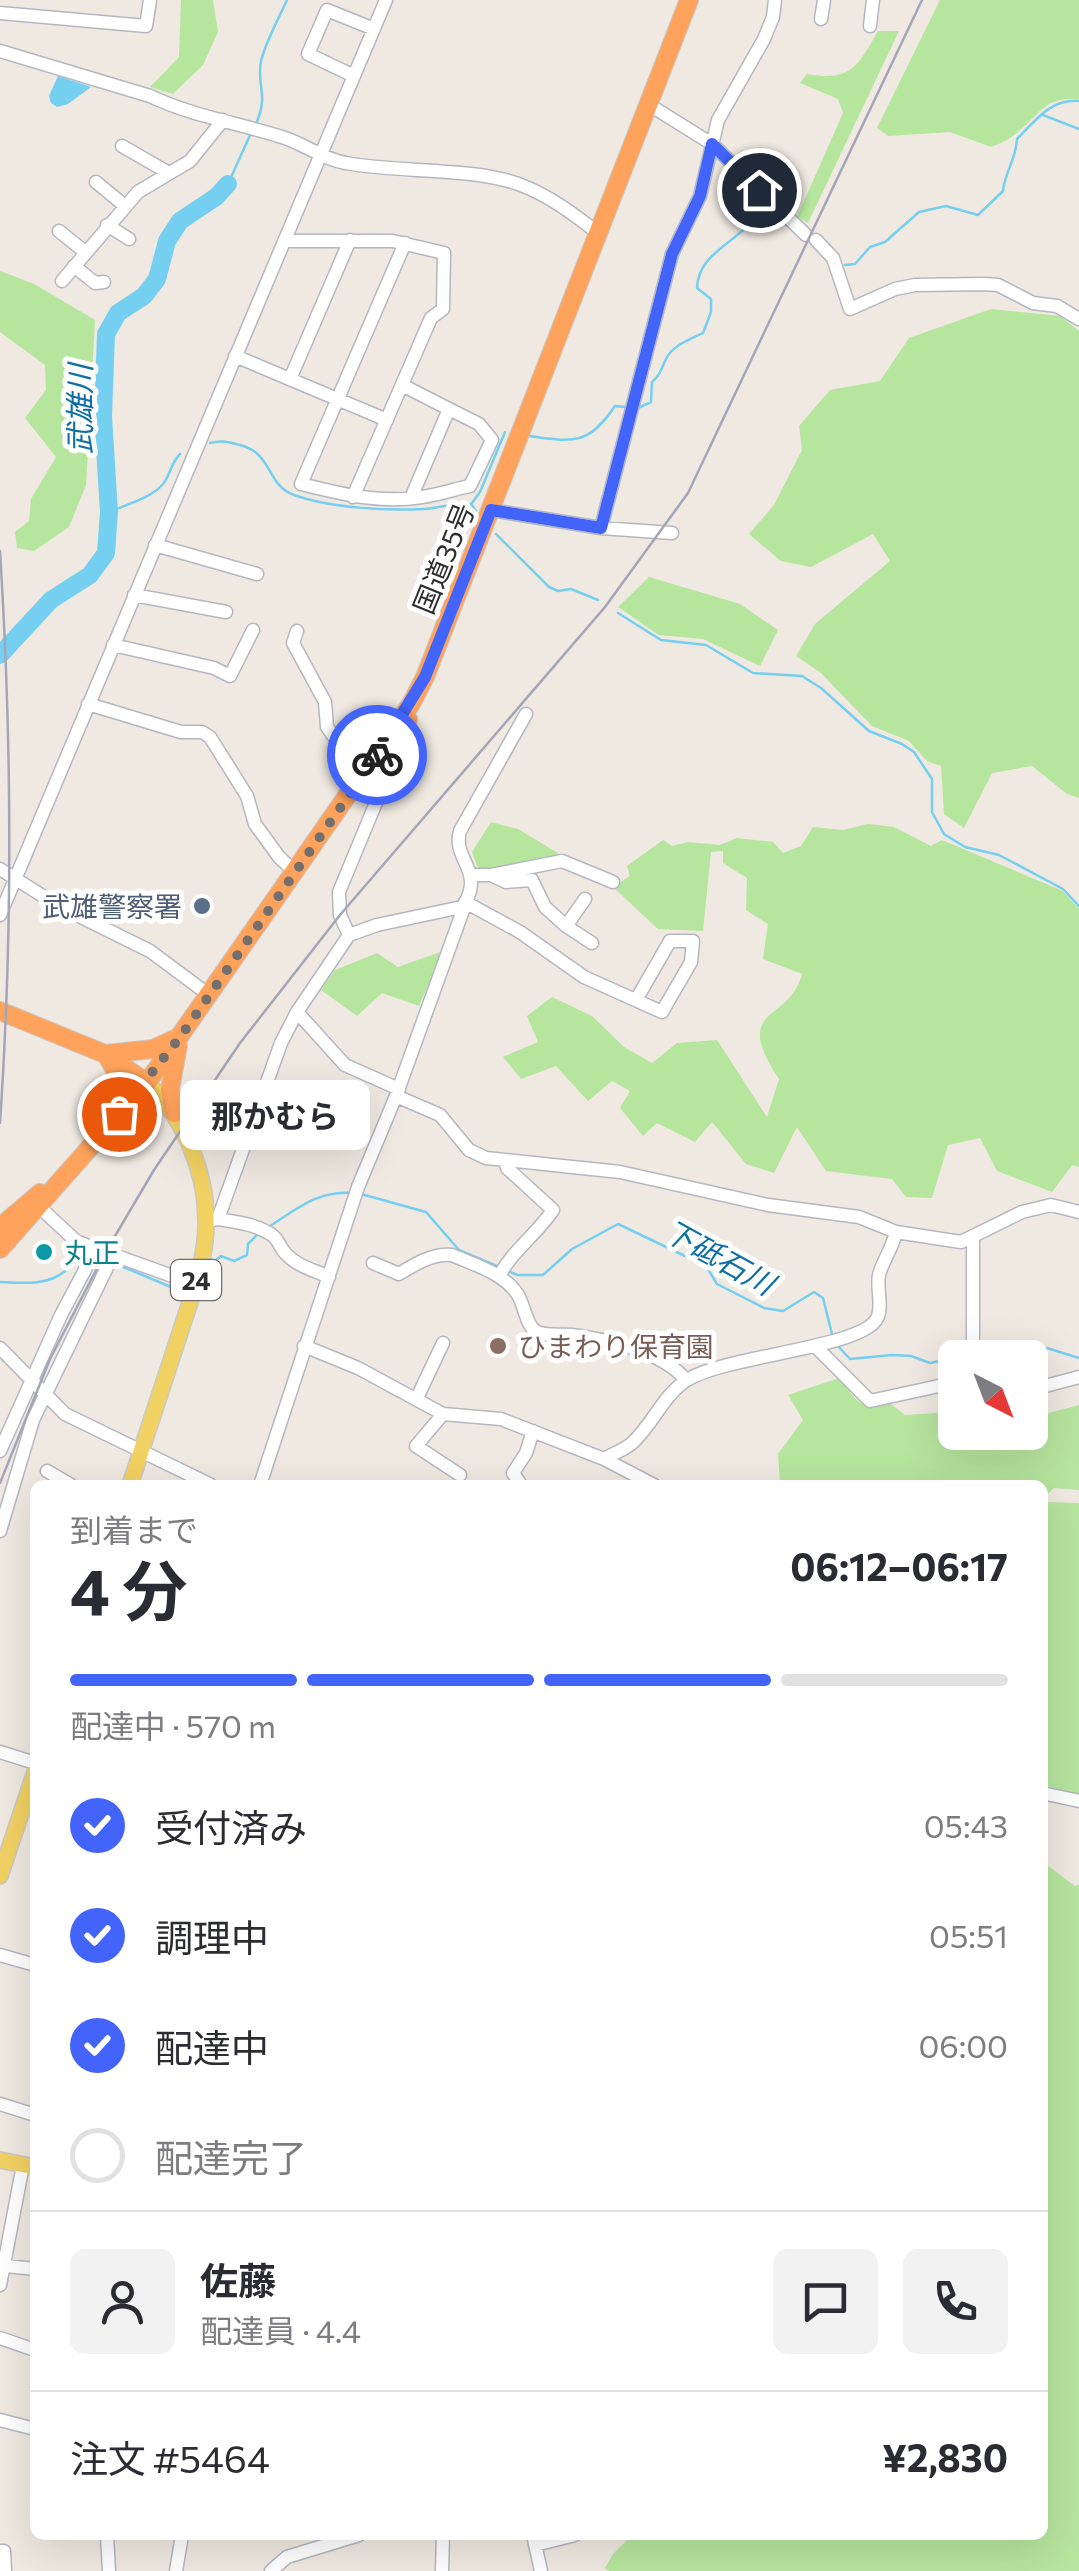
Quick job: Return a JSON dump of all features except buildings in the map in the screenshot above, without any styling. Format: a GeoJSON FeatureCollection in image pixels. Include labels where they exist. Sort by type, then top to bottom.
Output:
{"type":"FeatureCollection","features":[{"type":"Feature","properties":{"kind":"highway","name":"国道35号"},"geometry":{"type":"LineString","coordinates":[[35,1203],[147,1083],[411,704],[600,234],[689,0]]}},
{"type":"Feature","properties":{"kind":"highway"},"geometry":{"type":"LineString","coordinates":[[386,781],[411,704]]}},
{"type":"Feature","properties":{"kind":"highway"},"geometry":{"type":"LineString","coordinates":[[0,1011],[105,1054],[147,1083]]}},
{"type":"Feature","properties":{"kind":"highway"},"geometry":{"type":"LineString","coordinates":[[105,1054],[153,1049],[181,1036]]}},
{"type":"Feature","properties":{"kind":"highway"},"geometry":{"type":"LineString","coordinates":[[174,1112],[170,1089],[172,1062],[181,1036]]}},
{"type":"Feature","properties":{"kind":"highway"},"geometry":{"type":"LineString","coordinates":[[105,1054],[121,1080],[119,1114]]}},
{"type":"Feature","properties":{"kind":"highway"},"geometry":{"type":"LineString","coordinates":[[0,1228],[35,1203]]}},
{"type":"Feature","properties":{"kind":"highway"},"geometry":{"type":"LineString","coordinates":[[0,1249],[35,1203]]}},
{"type":"Feature","properties":{"kind":"main road","name":"24"},"geometry":{"type":"LineString","coordinates":[[132,1480],[212,1220],[190,1146],[174,1112],[147,1083]]}},
{"type":"Feature","properties":{"kind":"main road"},"geometry":{"type":"LineString","coordinates":[[0,1876],[30,1787]]}},
{"type":"Feature","properties":{"kind":"main road"},"geometry":{"type":"LineString","coordinates":[[0,2160],[29,2166]]}},
{"type":"Feature","properties":{"kind":"street"},"geometry":{"type":"LineString","coordinates":[[0,12],[146,26],[150,0]]}},
{"type":"Feature","properties":{"kind":"street"},"geometry":{"type":"LineString","coordinates":[[0,914],[386,0]]}},
{"type":"Feature","properties":{"kind":"street"},"geometry":{"type":"LineString","coordinates":[[601,528],[672,254],[700,196],[718,120],[764,39],[775,0]]}},
{"type":"Feature","properties":{"kind":"street"},"geometry":{"type":"LineString","coordinates":[[822,19],[824,0]]}},
{"type":"Feature","properties":{"kind":"street"},"geometry":{"type":"LineString","coordinates":[[870,26],[873,0]]}},
{"type":"Feature","properties":{"kind":"street"},"geometry":{"type":"LineString","coordinates":[[354,76],[308,54],[327,10],[374,29]]}},
{"type":"Feature","properties":{"kind":"street"},"geometry":{"type":"LineString","coordinates":[[0,51],[297,142],[320,156],[378,169],[496,178],[518,184],[542,194],[600,234]]}},
{"type":"Feature","properties":{"kind":"street"},"geometry":{"type":"LineString","coordinates":[[648,104],[712,144],[834,258],[850,309],[895,289],[915,285],[984,284],[998,285],[1033,303],[1056,306],[1079,319]]}},
{"type":"Feature","properties":{"kind":"street"},"geometry":{"type":"LineString","coordinates":[[62,281],[138,192],[190,161],[223,120]]}},
{"type":"Feature","properties":{"kind":"street"},"geometry":{"type":"LineString","coordinates":[[122,146],[170,173]]}},
{"type":"Feature","properties":{"kind":"street"},"geometry":{"type":"LineString","coordinates":[[96,182],[125,206]]}},
{"type":"Feature","properties":{"kind":"street"},"geometry":{"type":"LineString","coordinates":[[107,225],[130,239]]}},
{"type":"Feature","properties":{"kind":"street"},"geometry":{"type":"LineString","coordinates":[[59,231],[86,252]]}},
{"type":"Feature","properties":{"kind":"street"},"geometry":{"type":"LineString","coordinates":[[290,379],[350,240]]}},
{"type":"Feature","properties":{"kind":"street"},"geometry":{"type":"LineString","coordinates":[[284,241],[405,243],[444,253],[443,309],[430,318],[353,497]]}},
{"type":"Feature","properties":{"kind":"street"},"geometry":{"type":"LineString","coordinates":[[402,384],[479,424],[492,440],[470,486],[411,498],[353,497],[301,484],[405,243]]}},
{"type":"Feature","properties":{"kind":"street"},"geometry":{"type":"LineString","coordinates":[[74,266],[95,283],[104,282]]}},
{"type":"Feature","properties":{"kind":"street"},"geometry":{"type":"LineString","coordinates":[[235,356],[386,420]]}},
{"type":"Feature","properties":{"kind":"street"},"geometry":{"type":"LineString","coordinates":[[411,498],[449,410]]}},
{"type":"Feature","properties":{"kind":"street"},"geometry":{"type":"LineString","coordinates":[[491,510],[601,528],[672,533]]}},
{"type":"Feature","properties":{"kind":"street"},"geometry":{"type":"LineString","coordinates":[[156,545],[257,574]]}},
{"type":"Feature","properties":{"kind":"street"},"geometry":{"type":"LineString","coordinates":[[134,595],[226,612]]}},
{"type":"Feature","properties":{"kind":"street"},"geometry":{"type":"LineString","coordinates":[[113,645],[214,668],[230,676],[252,630]]}},
{"type":"Feature","properties":{"kind":"street"},"geometry":{"type":"LineString","coordinates":[[297,631],[293,643],[324,702],[326,727],[362,776]]}},
{"type":"Feature","properties":{"kind":"street"},"geometry":{"type":"LineString","coordinates":[[88,704],[210,737],[247,796],[254,824],[295,872]]}},
{"type":"Feature","properties":{"kind":"street"},"geometry":{"type":"LineString","coordinates":[[262,1480],[356,1192],[398,1092],[463,906],[472,874],[458,850],[460,831],[526,714]]}},
{"type":"Feature","properties":{"kind":"street"},"geometry":{"type":"LineString","coordinates":[[349,935],[340,915],[339,892],[386,781],[384,771],[374,760]]}},
{"type":"Feature","properties":{"kind":"street"},"geometry":{"type":"LineString","coordinates":[[472,874],[491,875],[562,861],[613,882]]}},
{"type":"Feature","properties":{"kind":"street"},"geometry":{"type":"LineString","coordinates":[[0,869],[57,905],[150,950],[210,994]]}},
{"type":"Feature","properties":{"kind":"street"},"geometry":{"type":"LineString","coordinates":[[491,875],[506,882],[532,880],[545,907],[592,943]]}},
{"type":"Feature","properties":{"kind":"street"},"geometry":{"type":"LineString","coordinates":[[566,926],[585,899]]}},
{"type":"Feature","properties":{"kind":"street"},"geometry":{"type":"LineString","coordinates":[[328,1277],[294,1262],[277,1238],[263,1230],[212,1220],[282,1043],[297,1012],[349,935],[463,906],[520,932],[584,977],[662,1012],[691,962],[693,941],[670,940],[636,1000]]}},
{"type":"Feature","properties":{"kind":"street"},"geometry":{"type":"LineString","coordinates":[[297,1012],[345,1064],[440,1115],[469,1150],[486,1158],[620,1172],[768,1204],[859,1217],[896,1232],[961,1242],[1022,1212],[1050,1205],[1079,1212]]}},
{"type":"Feature","properties":{"kind":"street"},"geometry":{"type":"LineString","coordinates":[[502,1270],[510,1255],[541,1228],[553,1210],[514,1176],[505,1160]]}},
{"type":"Feature","properties":{"kind":"street"},"geometry":{"type":"LineString","coordinates":[[35,1203],[76,1241],[178,1278],[196,1278]]}},
{"type":"Feature","properties":{"kind":"street"},"geometry":{"type":"LineString","coordinates":[[604,1459],[632,1443],[686,1380],[721,1365],[827,1342],[876,1321],[880,1272],[896,1232]]}},
{"type":"Feature","properties":{"kind":"street"},"geometry":{"type":"LineString","coordinates":[[972,1238],[973,1340]]}},
{"type":"Feature","properties":{"kind":"street"},"geometry":{"type":"LineString","coordinates":[[0,1451],[96,1249]]}},
{"type":"Feature","properties":{"kind":"street"},"geometry":{"type":"LineString","coordinates":[[373,1264],[399,1274],[417,1262],[446,1254],[502,1270],[537,1333],[621,1346],[674,1366],[686,1380]]}},
{"type":"Feature","properties":{"kind":"street"},"geometry":{"type":"LineString","coordinates":[[0,1530],[22,1449],[43,1395],[113,1255]]}},
{"type":"Feature","properties":{"kind":"street"},"geometry":{"type":"LineString","coordinates":[[827,1342],[870,1401],[938,1386]]}},
{"type":"Feature","properties":{"kind":"street"},"geometry":{"type":"LineString","coordinates":[[417,1398],[443,1343]]}},
{"type":"Feature","properties":{"kind":"street"},"geometry":{"type":"LineString","coordinates":[[304,1346],[358,1368],[444,1414],[500,1419],[604,1459],[644,1480]]}},
{"type":"Feature","properties":{"kind":"street"},"geometry":{"type":"LineString","coordinates":[[0,1348],[43,1395],[71,1418],[201,1480]]}},
{"type":"Feature","properties":{"kind":"street"},"geometry":{"type":"LineString","coordinates":[[1048,1385],[1079,1377]]}},
{"type":"Feature","properties":{"kind":"street"},"geometry":{"type":"LineString","coordinates":[[444,1414],[416,1446],[460,1475]]}},
{"type":"Feature","properties":{"kind":"street"},"geometry":{"type":"LineString","coordinates":[[518,1480],[514,1473],[533,1431]]}},
{"type":"Feature","properties":{"kind":"street"},"geometry":{"type":"LineString","coordinates":[[0,1752],[30,1761]]}},
{"type":"Feature","properties":{"kind":"street"},"geometry":{"type":"LineString","coordinates":[[1048,1794],[1079,1801]]}},
{"type":"Feature","properties":{"kind":"street"},"geometry":{"type":"LineString","coordinates":[[0,1955],[30,1964]]}},
{"type":"Feature","properties":{"kind":"street"},"geometry":{"type":"LineString","coordinates":[[0,2104],[30,2114]]}},
{"type":"Feature","properties":{"kind":"street"},"geometry":{"type":"LineString","coordinates":[[0,2285],[6,2266],[4,2251],[29,2166]]}},
{"type":"Feature","properties":{"kind":"street"},"geometry":{"type":"LineString","coordinates":[[6,2266],[30,2268]]}},
{"type":"Feature","properties":{"kind":"street"},"geometry":{"type":"LineString","coordinates":[[0,2338],[30,2348]]}},
{"type":"Feature","properties":{"kind":"street"},"geometry":{"type":"LineString","coordinates":[[0,2420],[30,2428]]}},
{"type":"Feature","properties":{"kind":"street"},"geometry":{"type":"LineString","coordinates":[[106,2540],[109,2571]]}},
{"type":"Feature","properties":{"kind":"street"},"geometry":{"type":"LineString","coordinates":[[176,2571],[181,2540]]}},
{"type":"Feature","properties":{"kind":"street"},"geometry":{"type":"LineString","coordinates":[[271,2571],[287,2557],[343,2540]]}},
{"type":"Feature","properties":{"kind":"street"},"geometry":{"type":"LineString","coordinates":[[442,2571],[443,2540]]}},
{"type":"Feature","properties":{"kind":"street"},"geometry":{"type":"LineString","coordinates":[[534,2540],[540,2571]]}},
{"type":"Feature","properties":{"kind":"street"},"geometry":{"type":"LineString","coordinates":[[0,2551],[4,2552],[5,2571]]}},
{"type":"Feature","properties":{"kind":"green space"},"geometry":{"type":"Polygon","coordinates":[[[181,0],[213,0],[218,32],[203,65],[173,94],[150,87],[179,57],[181,0]]]}},
{"type":"Feature","properties":{"kind":"green space"},"geometry":{"type":"Polygon","coordinates":[[[940,0],[1079,0],[1079,99],[1049,105],[1012,137],[991,147],[950,132],[888,136],[877,128],[940,0]]]}},
{"type":"Feature","properties":{"kind":"green space"},"geometry":{"type":"Polygon","coordinates":[[[878,31],[899,31],[808,223],[797,217],[843,113],[838,99],[800,83],[807,74],[834,76],[851,69],[878,31]]]}},
{"type":"Feature","properties":{"kind":"green space"},"geometry":{"type":"Polygon","coordinates":[[[0,271],[34,284],[95,320],[86,485],[69,527],[34,551],[17,548],[15,532],[29,521],[31,499],[56,457],[25,418],[46,390],[45,365],[0,332],[0,271]]]}},
{"type":"Feature","properties":{"kind":"green space"},"geometry":{"type":"Polygon","coordinates":[[[991,309],[1060,316],[1079,331],[1079,798],[1067,794],[1032,766],[992,773],[964,828],[944,814],[941,766],[927,761],[909,741],[872,726],[821,673],[796,656],[815,624],[890,561],[873,534],[811,567],[781,561],[749,534],[774,505],[802,450],[799,426],[830,390],[880,381],[909,338],[991,309]]]}},
{"type":"Feature","properties":{"kind":"green space"},"geometry":{"type":"Polygon","coordinates":[[[649,577],[740,604],[778,630],[760,666],[703,639],[659,635],[618,607],[649,577]]]}},
{"type":"Feature","properties":{"kind":"green space"},"geometry":{"type":"Polygon","coordinates":[[[491,822],[518,829],[558,853],[548,871],[511,880],[478,868],[472,852],[491,822]]]}},
{"type":"Feature","properties":{"kind":"green space"},"geometry":{"type":"Polygon","coordinates":[[[868,824],[894,827],[931,846],[942,840],[1063,891],[1079,909],[1079,1167],[1072,1165],[1052,1192],[997,1171],[980,1138],[948,1145],[932,1198],[906,1197],[892,1179],[826,1171],[797,1127],[774,1173],[746,1164],[712,1122],[695,1142],[657,1123],[643,1136],[620,1108],[630,1091],[612,1081],[588,1101],[556,1066],[521,1079],[503,1057],[538,1042],[527,1016],[552,997],[592,1016],[624,1047],[652,1063],[677,1043],[717,1040],[767,1117],[779,1079],[765,1055],[761,1026],[795,990],[802,974],[763,959],[768,924],[746,910],[747,878],[723,863],[723,851],[711,852],[703,931],[658,929],[613,887],[630,876],[627,866],[663,840],[672,846],[688,842],[720,845],[737,838],[773,842],[783,853],[801,846],[813,827],[843,830],[868,824]]]}},
{"type":"Feature","properties":{"kind":"green space"},"geometry":{"type":"Polygon","coordinates":[[[443,951],[419,1006],[382,993],[357,1016],[321,990],[335,970],[377,953],[398,967],[443,951]]]}},
{"type":"Feature","properties":{"kind":"green space"},"geometry":{"type":"Polygon","coordinates":[[[839,1378],[864,1404],[887,1401],[905,1415],[938,1413],[938,1450],[1048,1450],[1048,1413],[1079,1405],[1079,1490],[1054,1488],[1048,1494],[1048,1480],[780,1480],[778,1454],[803,1420],[788,1395],[839,1378]]]}},
{"type":"Feature","properties":{"kind":"green space"},"geometry":{"type":"Polygon","coordinates":[[[1048,1502],[1079,1503],[1079,1795],[1048,1786],[1048,1502]]]}},
{"type":"Feature","properties":{"kind":"green space"},"geometry":{"type":"Polygon","coordinates":[[[1048,1866],[1079,1885],[1079,2571],[609,2571],[605,2568],[627,2540],[1048,2540],[1048,1866]]]}},
{"type":"Feature","properties":{"kind":"water"},"geometry":{"type":"Polygon","coordinates":[[[58,76],[91,87],[57,107],[49,96],[58,76]]]}},
{"type":"Feature","properties":{"kind":"waterway","name":"武雄川"},"geometry":{"type":"LineString","coordinates":[[255,126],[262,106],[261,61],[287,0]]}},
{"type":"Feature","properties":{"kind":"waterway"},"geometry":{"type":"LineString","coordinates":[[845,265],[855,264],[870,247],[885,242],[919,212],[946,206],[978,215],[1003,191],[1017,139],[1052,107],[1079,101]]}},
{"type":"Feature","properties":{"kind":"waterway"},"geometry":{"type":"LineString","coordinates":[[1043,115],[1079,129]]}},
{"type":"Feature","properties":{"kind":"waterway","name":"武雄川"},"geometry":{"type":"LineString","coordinates":[[228,184],[251,133]]}},
{"type":"Feature","properties":{"kind":"waterway","name":"武雄川"},"geometry":{"type":"LineString","coordinates":[[0,655],[51,600],[90,575],[106,553],[106,334],[118,313],[144,296],[157,279],[167,241],[180,221],[228,184]]}},
{"type":"Feature","properties":{"kind":"waterway"},"geometry":{"type":"LineString","coordinates":[[638,408],[651,402],[652,382],[669,354],[703,333],[711,312],[711,299],[697,288],[705,265],[758,213],[775,213]]}},
{"type":"Feature","properties":{"kind":"waterway"},"geometry":{"type":"LineString","coordinates":[[529,436],[568,440],[588,435],[615,406],[625,407]]}},
{"type":"Feature","properties":{"kind":"waterway"},"geometry":{"type":"LineString","coordinates":[[472,503],[505,432]]}},
{"type":"Feature","properties":{"kind":"waterway"},"geometry":{"type":"LineString","coordinates":[[210,443],[229,442],[251,449],[278,484],[309,499],[341,506],[393,509],[471,504],[476,511]]}},
{"type":"Feature","properties":{"kind":"waterway"},"geometry":{"type":"LineString","coordinates":[[109,512],[158,489],[180,454]]}},
{"type":"Feature","properties":{"kind":"waterway"},"geometry":{"type":"LineString","coordinates":[[496,534],[549,587],[558,591],[571,589],[598,600]]}},
{"type":"Feature","properties":{"kind":"waterway"},"geometry":{"type":"LineString","coordinates":[[618,613],[661,640],[706,645],[753,673],[802,676],[821,688],[869,731],[914,752],[932,779],[932,812],[944,834],[965,847],[999,855],[1063,889],[1079,906]]}},
{"type":"Feature","properties":{"kind":"waterway","name":"下砥石川"},"geometry":{"type":"LineString","coordinates":[[270,1226],[319,1197],[353,1193]]}},
{"type":"Feature","properties":{"kind":"waterway","name":"下砥石川"},"geometry":{"type":"LineString","coordinates":[[361,1194],[426,1212],[459,1250],[499,1267]]}},
{"type":"Feature","properties":{"kind":"waterway","name":"下砥石川"},"geometry":{"type":"LineString","coordinates":[[507,1271],[543,1275],[572,1249],[618,1224],[706,1266],[717,1284],[764,1308],[783,1311],[814,1292],[823,1298],[833,1338]]}},
{"type":"Feature","properties":{"kind":"waterway","name":"下砥石川"},"geometry":{"type":"LineString","coordinates":[[203,1282],[221,1256],[234,1261],[247,1255],[248,1244],[259,1233]]}},
{"type":"Feature","properties":{"kind":"waterway","name":"下砥石川"},"geometry":{"type":"LineString","coordinates":[[0,1282],[51,1279],[83,1254]]}},
{"type":"Feature","properties":{"kind":"waterway","name":"下砥石川"},"geometry":{"type":"LineString","coordinates":[[116,1264],[171,1287],[186,1288]]}},
{"type":"Feature","properties":{"kind":"waterway","name":"下砥石川"},"geometry":{"type":"LineString","coordinates":[[837,1345],[850,1359],[892,1355],[938,1361]]}},
{"type":"Feature","properties":{"kind":"waterway","name":"下砥石川"},"geometry":{"type":"LineString","coordinates":[[1048,1348],[1079,1358]]}},
{"type":"Feature","properties":{"kind":"railway"},"geometry":{"type":"LineString","coordinates":[[0,1483],[50,1359],[105,1253],[154,1170],[240,1043],[340,915],[605,607],[688,493],[922,0]]}},
{"type":"Feature","properties":{"kind":"railway"},"geometry":{"type":"LineString","coordinates":[[0,551],[9,837],[0,1123]]}},
{"type":"Feature","properties":{"kind":"way so far"},"geometry":{"type":"LineString","coordinates":[[119,1114],[181,1036],[377,755]]}},
{"type":"Feature","properties":{"kind":"place","name":"武雄警察署"},"geometry":{"type":"Point","coordinates":[202,906]}},
{"type":"Feature","properties":{"kind":"place","name":"那かむら"},"geometry":{"type":"Point","coordinates":[119,1114]}},
{"type":"Feature","properties":{"kind":"place","name":"丸正"},"geometry":{"type":"Point","coordinates":[44,1252]}},
{"type":"Feature","properties":{"kind":"place","name":"ひまわり保育園"},"geometry":{"type":"Point","coordinates":[498,1346]}},
{"type":"Feature","properties":{"kind":"route"},"geometry":{"type":"LineString","coordinates":[[377,755],[425,677],[491,510],[601,528],[672,254],[700,196],[712,144],[759,190]]}}]}
